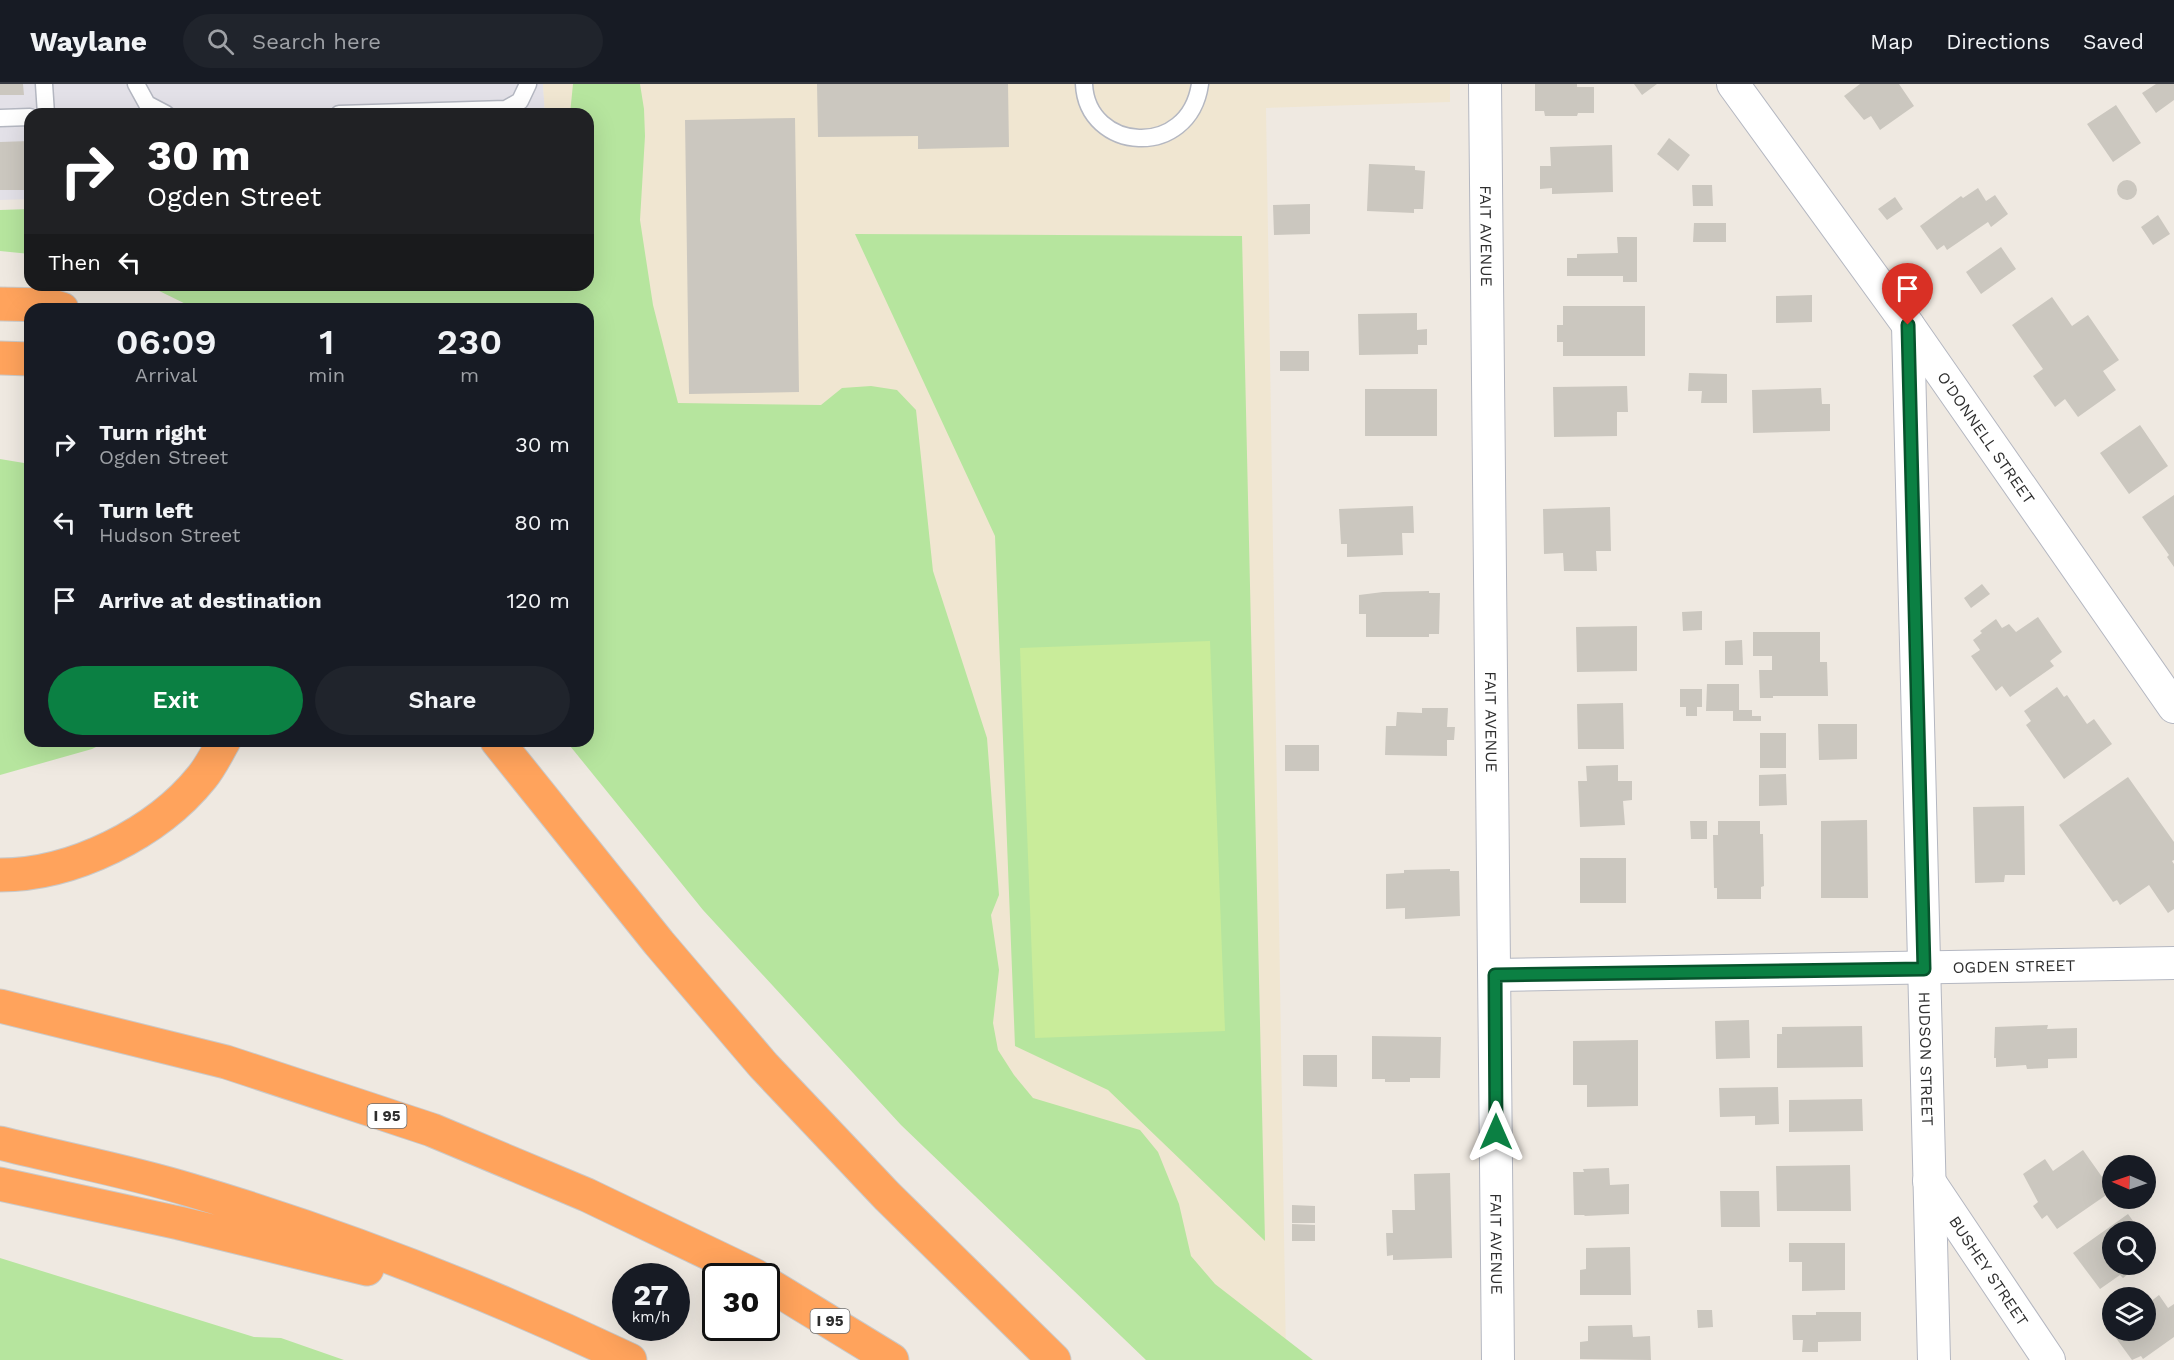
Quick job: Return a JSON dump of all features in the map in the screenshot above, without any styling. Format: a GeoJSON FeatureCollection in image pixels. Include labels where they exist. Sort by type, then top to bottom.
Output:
{"type":"FeatureCollection","features":[{"type":"Feature","properties":{"kind":"highway"},"geometry":{"type":"LineString","coordinates":[[0,304],[24,304]]}},
{"type":"Feature","properties":{"kind":"highway"},"geometry":{"type":"LineString","coordinates":[[0,358],[24,359]]}},
{"type":"Feature","properties":{"kind":"highway"},"geometry":{"type":"LineString","coordinates":[[0,875],[14,875],[66,865],[116,845],[161,818],[202,776],[220,747]]}},
{"type":"Feature","properties":{"kind":"highway"},"geometry":{"type":"LineString","coordinates":[[502,747],[660,943],[763,1065],[887,1196],[1054,1360]]}},
{"type":"Feature","properties":{"kind":"highway","name":"I 95"},"geometry":{"type":"LineString","coordinates":[[0,1006],[226,1062],[432,1131],[587,1195],[729,1263]]}},
{"type":"Feature","properties":{"kind":"highway"},"geometry":{"type":"LineString","coordinates":[[0,1143],[189,1189],[384,1254],[540,1317],[630,1360]]}},
{"type":"Feature","properties":{"kind":"highway"},"geometry":{"type":"LineString","coordinates":[[0,1185],[179,1222],[366,1268],[540,1317]]}},
{"type":"Feature","properties":{"kind":"highway","name":"I 95"},"geometry":{"type":"LineString","coordinates":[[780,1291],[878,1349],[892,1360]]}},
{"type":"Feature","properties":{"kind":"street","name":"FAIT AVENUE"},"geometry":{"type":"LineString","coordinates":[[1485,84],[1498,1360]]}},
{"type":"Feature","properties":{"kind":"street","name":"O'DONNELL STREET"},"geometry":{"type":"LineString","coordinates":[[1733,84],[1908,325],[2174,707]]}},
{"type":"Feature","properties":{"kind":"street","name":"HUDSON STREET"},"geometry":{"type":"LineString","coordinates":[[1908,325],[1934,1360]]}},
{"type":"Feature","properties":{"kind":"street","name":"OGDEN STREET"},"geometry":{"type":"LineString","coordinates":[[1495,975],[2174,963]]}},
{"type":"Feature","properties":{"kind":"street","name":"BUSHEY STREET"},"geometry":{"type":"LineString","coordinates":[[1929,1180],[2049,1360]]}},
{"type":"Feature","properties":{"kind":"lane"},"geometry":{"type":"LineString","coordinates":[[44,84],[46,108]]}},
{"type":"Feature","properties":{"kind":"lane"},"geometry":{"type":"LineString","coordinates":[[136,84],[147,104],[155,108]]}},
{"type":"Feature","properties":{"kind":"lane"},"geometry":{"type":"LineString","coordinates":[[508,108],[520,101],[528,84]]}},
{"type":"Feature","properties":{"kind":"lane"},"geometry":{"type":"LineString","coordinates":[[1084,84],[1084,92],[1091,111],[1104,125],[1121,135],[1141,138],[1159,136],[1176,128],[1190,114],[1198,97],[1200,84]]}},
{"type":"Feature","properties":{"kind":"lane"},"geometry":{"type":"LineString","coordinates":[[0,118],[24,117]]}},
{"type":"Feature","properties":{"kind":"shaded area"},"geometry":{"type":"Polygon","coordinates":[[[0,84],[543,84],[545,108],[24,108],[24,199],[0,200],[0,84]]]}},
{"type":"Feature","properties":{"kind":"shaded area"},"geometry":{"type":"Polygon","coordinates":[[[543,84],[1450,84],[1450,102],[1266,108],[1286,1357],[1064,1173],[594,320],[594,303],[554,303],[577,291],[594,291],[594,108],[545,108],[543,84]]]}},
{"type":"Feature","properties":{"kind":"green space"},"geometry":{"type":"Polygon","coordinates":[[[573,84],[640,84],[645,136],[640,220],[653,305],[678,403],[821,405],[842,388],[871,386],[897,390],[916,410],[933,571],[987,738],[999,895],[991,915],[999,970],[993,1023],[998,1050],[1014,1075],[1033,1098],[1140,1130],[1158,1152],[1179,1204],[1191,1256],[1215,1284],[1313,1360],[1146,1360],[901,1125],[703,910],[571,747],[594,747],[594,303],[184,303],[159,291],[594,291],[594,108],[571,108],[573,84]]]}},
{"type":"Feature","properties":{"kind":"green space"},"geometry":{"type":"Polygon","coordinates":[[[24,209],[24,253],[0,251],[0,210],[24,209]]]}},
{"type":"Feature","properties":{"kind":"green space"},"geometry":{"type":"Polygon","coordinates":[[[855,234],[1242,236],[1265,1241],[1108,1090],[1015,1046],[995,536],[855,234]]]}},
{"type":"Feature","properties":{"kind":"green space"},"geometry":{"type":"Polygon","coordinates":[[[0,459],[24,463],[24,747],[96,747],[0,775],[0,459]]]}},
{"type":"Feature","properties":{"kind":"green space"},"geometry":{"type":"Polygon","coordinates":[[[1210,641],[1225,1031],[1035,1038],[1020,648],[1210,641]]]}},
{"type":"Feature","properties":{"kind":"green space"},"geometry":{"type":"Polygon","coordinates":[[[0,1258],[254,1337],[281,1338],[344,1360],[0,1360],[0,1258]]]}},
{"type":"Feature","properties":{"kind":"building"},"geometry":{"type":"Polygon","coordinates":[[[0,84],[23,84],[24,95],[0,95],[0,84]]]}},
{"type":"Feature","properties":{"kind":"building"},"geometry":{"type":"Polygon","coordinates":[[[817,84],[1008,84],[1009,147],[918,149],[918,136],[818,137],[817,84]]]}},
{"type":"Feature","properties":{"kind":"building"},"geometry":{"type":"Polygon","coordinates":[[[1535,84],[1577,84],[1577,87],[1594,87],[1594,113],[1578,113],[1577,116],[1545,116],[1544,111],[1535,111],[1535,84]]]}},
{"type":"Feature","properties":{"kind":"building"},"geometry":{"type":"Polygon","coordinates":[[[1634,84],[1657,84],[1642,95],[1634,84]]]}},
{"type":"Feature","properties":{"kind":"building"},"geometry":{"type":"Polygon","coordinates":[[[1860,84],[1899,84],[1914,106],[1880,130],[1871,116],[1864,120],[1844,96],[1860,84]]]}},
{"type":"Feature","properties":{"kind":"building"},"geometry":{"type":"Polygon","coordinates":[[[2156,84],[2174,84],[2174,100],[2156,113],[2142,93],[2156,84]]]}},
{"type":"Feature","properties":{"kind":"building"},"geometry":{"type":"Polygon","coordinates":[[[2116,105],[2141,143],[2113,162],[2087,124],[2116,105]]]}},
{"type":"Feature","properties":{"kind":"building"},"geometry":{"type":"Polygon","coordinates":[[[795,118],[799,392],[689,394],[685,120],[795,118]]]}},
{"type":"Feature","properties":{"kind":"building"},"geometry":{"type":"Polygon","coordinates":[[[1669,138],[1690,155],[1678,171],[1657,154],[1669,138]]]}},
{"type":"Feature","properties":{"kind":"building"},"geometry":{"type":"Polygon","coordinates":[[[24,141],[24,190],[0,190],[0,142],[24,141]]]}},
{"type":"Feature","properties":{"kind":"building"},"geometry":{"type":"Polygon","coordinates":[[[1612,145],[1613,192],[1552,194],[1552,188],[1540,189],[1540,166],[1551,166],[1550,147],[1612,145]]]}},
{"type":"Feature","properties":{"kind":"building"},"geometry":{"type":"Polygon","coordinates":[[[1369,164],[1415,166],[1415,170],[1425,171],[1423,209],[1414,209],[1414,213],[1367,211],[1369,164]]]}},
{"type":"Feature","properties":{"kind":"building"},"geometry":{"type":"Polygon","coordinates":[[[2123,180],[2131,180],[2137,186],[2137,194],[2131,200],[2123,200],[2117,194],[2117,186],[2123,180]]]}},
{"type":"Feature","properties":{"kind":"building"},"geometry":{"type":"Polygon","coordinates":[[[1692,185],[1712,185],[1713,206],[1693,206],[1692,185]]]}},
{"type":"Feature","properties":{"kind":"building"},"geometry":{"type":"Polygon","coordinates":[[[1978,188],[1986,201],[1995,195],[2008,214],[1991,227],[1988,222],[1947,250],[1944,245],[1937,250],[1920,226],[1961,196],[1963,198],[1978,188]]]}},
{"type":"Feature","properties":{"kind":"building"},"geometry":{"type":"Polygon","coordinates":[[[1895,197],[1903,209],[1887,220],[1878,209],[1895,197]]]}},
{"type":"Feature","properties":{"kind":"building"},"geometry":{"type":"Polygon","coordinates":[[[1310,204],[1310,234],[1274,235],[1273,205],[1310,204]]]}},
{"type":"Feature","properties":{"kind":"building"},"geometry":{"type":"Polygon","coordinates":[[[2158,215],[2170,234],[2153,245],[2141,227],[2158,215]]]}},
{"type":"Feature","properties":{"kind":"building"},"geometry":{"type":"Polygon","coordinates":[[[1694,223],[1726,223],[1726,242],[1693,242],[1694,223]]]}},
{"type":"Feature","properties":{"kind":"building"},"geometry":{"type":"Polygon","coordinates":[[[1617,237],[1637,237],[1637,282],[1623,282],[1623,276],[1567,276],[1567,258],[1577,258],[1577,254],[1618,253],[1617,237]]]}},
{"type":"Feature","properties":{"kind":"building"},"geometry":{"type":"Polygon","coordinates":[[[2001,247],[2016,269],[1981,294],[1966,272],[2001,247]]]}},
{"type":"Feature","properties":{"kind":"building"},"geometry":{"type":"Polygon","coordinates":[[[1812,295],[1812,322],[1776,323],[1776,296],[1812,295]]]}},
{"type":"Feature","properties":{"kind":"building"},"geometry":{"type":"Polygon","coordinates":[[[2052,297],[2072,326],[2088,315],[2119,360],[2103,371],[2116,390],[2078,417],[2065,399],[2055,407],[2033,376],[2043,369],[2012,325],[2052,297]]]}},
{"type":"Feature","properties":{"kind":"building"},"geometry":{"type":"Polygon","coordinates":[[[1563,306],[1645,306],[1645,356],[1563,356],[1563,342],[1557,342],[1557,325],[1563,325],[1563,306]]]}},
{"type":"Feature","properties":{"kind":"building"},"geometry":{"type":"Polygon","coordinates":[[[1417,313],[1417,330],[1427,329],[1427,345],[1418,345],[1418,354],[1359,355],[1358,314],[1417,313]]]}},
{"type":"Feature","properties":{"kind":"building"},"geometry":{"type":"Polygon","coordinates":[[[1280,351],[1309,351],[1309,371],[1280,371],[1280,351]]]}},
{"type":"Feature","properties":{"kind":"building"},"geometry":{"type":"Polygon","coordinates":[[[1689,373],[1727,374],[1727,403],[1701,403],[1702,391],[1688,391],[1689,373]]]}},
{"type":"Feature","properties":{"kind":"building"},"geometry":{"type":"Polygon","coordinates":[[[1627,386],[1628,412],[1617,412],[1617,436],[1554,437],[1553,387],[1627,386]]]}},
{"type":"Feature","properties":{"kind":"building"},"geometry":{"type":"Polygon","coordinates":[[[1821,388],[1822,404],[1830,404],[1830,431],[1753,433],[1752,390],[1821,388]]]}},
{"type":"Feature","properties":{"kind":"building"},"geometry":{"type":"Polygon","coordinates":[[[1365,389],[1437,389],[1437,436],[1365,436],[1365,389]]]}},
{"type":"Feature","properties":{"kind":"building"},"geometry":{"type":"Polygon","coordinates":[[[2140,425],[2168,466],[2129,494],[2100,453],[2140,425]]]}},
{"type":"Feature","properties":{"kind":"building"},"geometry":{"type":"Polygon","coordinates":[[[2174,495],[2174,567],[2167,557],[2169,555],[2142,517],[2174,495]]]}},
{"type":"Feature","properties":{"kind":"building"},"geometry":{"type":"Polygon","coordinates":[[[1413,506],[1414,533],[1402,533],[1403,555],[1347,557],[1347,544],[1341,544],[1339,509],[1413,506]]]}},
{"type":"Feature","properties":{"kind":"building"},"geometry":{"type":"Polygon","coordinates":[[[1610,507],[1611,551],[1596,551],[1597,571],[1564,571],[1563,553],[1544,554],[1543,509],[1610,507]]]}},
{"type":"Feature","properties":{"kind":"building"},"geometry":{"type":"Polygon","coordinates":[[[1982,584],[1990,594],[1971,608],[1964,598],[1982,584]]]}},
{"type":"Feature","properties":{"kind":"building"},"geometry":{"type":"Polygon","coordinates":[[[1429,591],[1429,593],[1440,593],[1439,634],[1429,634],[1429,637],[1366,637],[1366,614],[1359,614],[1359,595],[1429,591]]]}},
{"type":"Feature","properties":{"kind":"building"},"geometry":{"type":"Polygon","coordinates":[[[1702,611],[1702,630],[1683,631],[1682,612],[1702,611]]]}},
{"type":"Feature","properties":{"kind":"building"},"geometry":{"type":"Polygon","coordinates":[[[2038,617],[2062,652],[2050,661],[2054,666],[2010,697],[2002,686],[1996,691],[1971,656],[1980,650],[1973,640],[1982,633],[1980,631],[1996,619],[2002,628],[2009,624],[2016,632],[2038,617]]]}},
{"type":"Feature","properties":{"kind":"building"},"geometry":{"type":"Polygon","coordinates":[[[1637,626],[1637,671],[1577,672],[1576,627],[1637,626]]]}},
{"type":"Feature","properties":{"kind":"building"},"geometry":{"type":"Polygon","coordinates":[[[1753,632],[1820,632],[1820,662],[1827,662],[1828,696],[1760,698],[1759,670],[1772,670],[1772,656],[1753,656],[1753,632]]]}},
{"type":"Feature","properties":{"kind":"building"},"geometry":{"type":"Polygon","coordinates":[[[1742,640],[1743,665],[1725,665],[1725,641],[1742,640]]]}},
{"type":"Feature","properties":{"kind":"building"},"geometry":{"type":"Polygon","coordinates":[[[1707,684],[1739,684],[1739,710],[1752,710],[1752,716],[1761,716],[1761,721],[1733,721],[1733,711],[1706,711],[1707,684]]]}},
{"type":"Feature","properties":{"kind":"building"},"geometry":{"type":"Polygon","coordinates":[[[2057,687],[2064,697],[2067,695],[2087,724],[2094,719],[2112,744],[2064,779],[2026,725],[2031,721],[2024,711],[2057,687]]]}},
{"type":"Feature","properties":{"kind":"building"},"geometry":{"type":"Polygon","coordinates":[[[1680,689],[1702,689],[1702,707],[1697,707],[1697,716],[1686,716],[1686,707],[1680,707],[1680,689]]]}},
{"type":"Feature","properties":{"kind":"building"},"geometry":{"type":"Polygon","coordinates":[[[1623,703],[1624,749],[1578,749],[1577,704],[1623,703]]]}},
{"type":"Feature","properties":{"kind":"building"},"geometry":{"type":"Polygon","coordinates":[[[1422,708],[1448,708],[1447,727],[1455,727],[1454,740],[1447,740],[1447,756],[1385,755],[1386,726],[1396,726],[1397,712],[1422,713],[1422,708]]]}},
{"type":"Feature","properties":{"kind":"building"},"geometry":{"type":"Polygon","coordinates":[[[1818,724],[1857,724],[1857,759],[1819,760],[1818,724]]]}},
{"type":"Feature","properties":{"kind":"building"},"geometry":{"type":"Polygon","coordinates":[[[1760,733],[1786,733],[1786,768],[1760,768],[1760,733]]]}},
{"type":"Feature","properties":{"kind":"building"},"geometry":{"type":"Polygon","coordinates":[[[1285,745],[1319,745],[1319,771],[1285,771],[1285,745]]]}},
{"type":"Feature","properties":{"kind":"building"},"geometry":{"type":"Polygon","coordinates":[[[1618,765],[1618,781],[1632,781],[1632,800],[1623,801],[1625,825],[1580,827],[1578,781],[1587,781],[1586,766],[1618,765]]]}},
{"type":"Feature","properties":{"kind":"building"},"geometry":{"type":"Polygon","coordinates":[[[1786,774],[1787,805],[1759,806],[1759,775],[1786,774]]]}},
{"type":"Feature","properties":{"kind":"building"},"geometry":{"type":"Polygon","coordinates":[[[2128,777],[2174,842],[2174,860],[2172,861],[2174,864],[2174,909],[2168,913],[2149,885],[2120,905],[2117,900],[2113,902],[2059,825],[2128,777]]]}},
{"type":"Feature","properties":{"kind":"building"},"geometry":{"type":"Polygon","coordinates":[[[2024,806],[2025,875],[2005,875],[2004,882],[1975,883],[1973,807],[2024,806]]]}},
{"type":"Feature","properties":{"kind":"building"},"geometry":{"type":"Polygon","coordinates":[[[1867,820],[1868,898],[1821,898],[1821,821],[1867,820]]]}},
{"type":"Feature","properties":{"kind":"building"},"geometry":{"type":"Polygon","coordinates":[[[1690,821],[1707,821],[1707,839],[1691,839],[1690,821]]]}},
{"type":"Feature","properties":{"kind":"building"},"geometry":{"type":"Polygon","coordinates":[[[1718,821],[1760,821],[1760,834],[1763,834],[1764,886],[1761,887],[1761,899],[1717,899],[1717,888],[1714,888],[1713,835],[1718,835],[1718,821]]]}},
{"type":"Feature","properties":{"kind":"building"},"geometry":{"type":"Polygon","coordinates":[[[1580,858],[1626,858],[1626,903],[1580,903],[1580,858]]]}},
{"type":"Feature","properties":{"kind":"building"},"geometry":{"type":"Polygon","coordinates":[[[1450,869],[1450,871],[1459,871],[1460,916],[1405,919],[1405,908],[1386,909],[1386,874],[1404,873],[1404,870],[1450,869]]]}},
{"type":"Feature","properties":{"kind":"building"},"geometry":{"type":"Polygon","coordinates":[[[1749,1020],[1750,1058],[1716,1059],[1715,1021],[1749,1020]]]}},
{"type":"Feature","properties":{"kind":"building"},"geometry":{"type":"Polygon","coordinates":[[[2048,1025],[2047,1029],[2077,1028],[2077,1058],[2048,1059],[2048,1068],[2027,1069],[2026,1065],[1996,1067],[1995,1027],[2048,1025]]]}},
{"type":"Feature","properties":{"kind":"building"},"geometry":{"type":"Polygon","coordinates":[[[1862,1026],[1863,1067],[1777,1068],[1777,1034],[1782,1034],[1782,1027],[1862,1026]]]}},
{"type":"Feature","properties":{"kind":"building"},"geometry":{"type":"Polygon","coordinates":[[[1372,1036],[1441,1037],[1440,1078],[1410,1078],[1410,1082],[1385,1082],[1385,1079],[1372,1079],[1372,1036]]]}},
{"type":"Feature","properties":{"kind":"building"},"geometry":{"type":"Polygon","coordinates":[[[1638,1040],[1638,1106],[1587,1107],[1587,1085],[1573,1085],[1573,1041],[1638,1040]]]}},
{"type":"Feature","properties":{"kind":"building"},"geometry":{"type":"Polygon","coordinates":[[[1303,1055],[1337,1055],[1337,1087],[1303,1086],[1303,1055]]]}},
{"type":"Feature","properties":{"kind":"building"},"geometry":{"type":"Polygon","coordinates":[[[1778,1087],[1779,1124],[1755,1125],[1755,1116],[1720,1117],[1719,1088],[1778,1087]]]}},
{"type":"Feature","properties":{"kind":"building"},"geometry":{"type":"Polygon","coordinates":[[[1862,1099],[1863,1131],[1789,1132],[1789,1100],[1862,1099]]]}},
{"type":"Feature","properties":{"kind":"building"},"geometry":{"type":"Polygon","coordinates":[[[2083,1150],[2102,1177],[2102,1198],[2057,1229],[2047,1215],[2042,1219],[2033,1206],[2038,1202],[2023,1174],[2045,1159],[2053,1171],[2083,1150]]]}},
{"type":"Feature","properties":{"kind":"building"},"geometry":{"type":"Polygon","coordinates":[[[1850,1165],[1851,1211],[1777,1211],[1776,1166],[1850,1165]]]}},
{"type":"Feature","properties":{"kind":"building"},"geometry":{"type":"Polygon","coordinates":[[[1609,1168],[1610,1185],[1629,1184],[1629,1214],[1574,1215],[1573,1172],[1584,1172],[1583,1169],[1609,1168]]]}},
{"type":"Feature","properties":{"kind":"building"},"geometry":{"type":"Polygon","coordinates":[[[1450,1173],[1452,1258],[1393,1260],[1393,1255],[1387,1256],[1386,1233],[1393,1233],[1392,1210],[1415,1210],[1414,1174],[1450,1173]]]}},
{"type":"Feature","properties":{"kind":"building"},"geometry":{"type":"Polygon","coordinates":[[[1720,1191],[1759,1191],[1760,1227],[1721,1227],[1720,1191]]]}},
{"type":"Feature","properties":{"kind":"building"},"geometry":{"type":"Polygon","coordinates":[[[1292,1205],[1315,1206],[1315,1223],[1292,1223],[1292,1205]]]}},
{"type":"Feature","properties":{"kind":"building"},"geometry":{"type":"Polygon","coordinates":[[[2128,1214],[2133,1221],[2118,1221],[2128,1214]]]}},
{"type":"Feature","properties":{"kind":"building"},"geometry":{"type":"Polygon","coordinates":[[[1292,1224],[1315,1225],[1315,1241],[1292,1241],[1292,1224]]]}},
{"type":"Feature","properties":{"kind":"building"},"geometry":{"type":"Polygon","coordinates":[[[2102,1232],[2102,1275],[2120,1275],[2100,1289],[2073,1253],[2102,1232]]]}},
{"type":"Feature","properties":{"kind":"building"},"geometry":{"type":"Polygon","coordinates":[[[1789,1243],[1845,1243],[1845,1290],[1802,1291],[1802,1262],[1789,1262],[1789,1243]]]}},
{"type":"Feature","properties":{"kind":"building"},"geometry":{"type":"Polygon","coordinates":[[[1630,1247],[1631,1295],[1580,1295],[1580,1270],[1586,1269],[1586,1248],[1630,1247]]]}},
{"type":"Feature","properties":{"kind":"building"},"geometry":{"type":"Polygon","coordinates":[[[2159,1295],[2168,1308],[2174,1304],[2174,1337],[2143,1359],[2141,1356],[2132,1360],[2118,1341],[2156,1341],[2156,1297],[2159,1295]]]}},
{"type":"Feature","properties":{"kind":"building"},"geometry":{"type":"Polygon","coordinates":[[[1697,1310],[1712,1310],[1713,1327],[1698,1328],[1697,1310]]]}},
{"type":"Feature","properties":{"kind":"building"},"geometry":{"type":"Polygon","coordinates":[[[1816,1312],[1861,1312],[1861,1341],[1818,1342],[1818,1352],[1802,1352],[1803,1340],[1793,1340],[1792,1315],[1816,1315],[1816,1312]]]}},
{"type":"Feature","properties":{"kind":"building"},"geometry":{"type":"Polygon","coordinates":[[[1632,1325],[1633,1337],[1650,1336],[1651,1360],[1580,1359],[1580,1342],[1588,1341],[1588,1326],[1632,1325]]]}},
{"type":"Feature","properties":{"kind":"route"},"geometry":{"type":"LineString","coordinates":[[1496,1132],[1495,975],[1924,969],[1908,325]]}}]}
